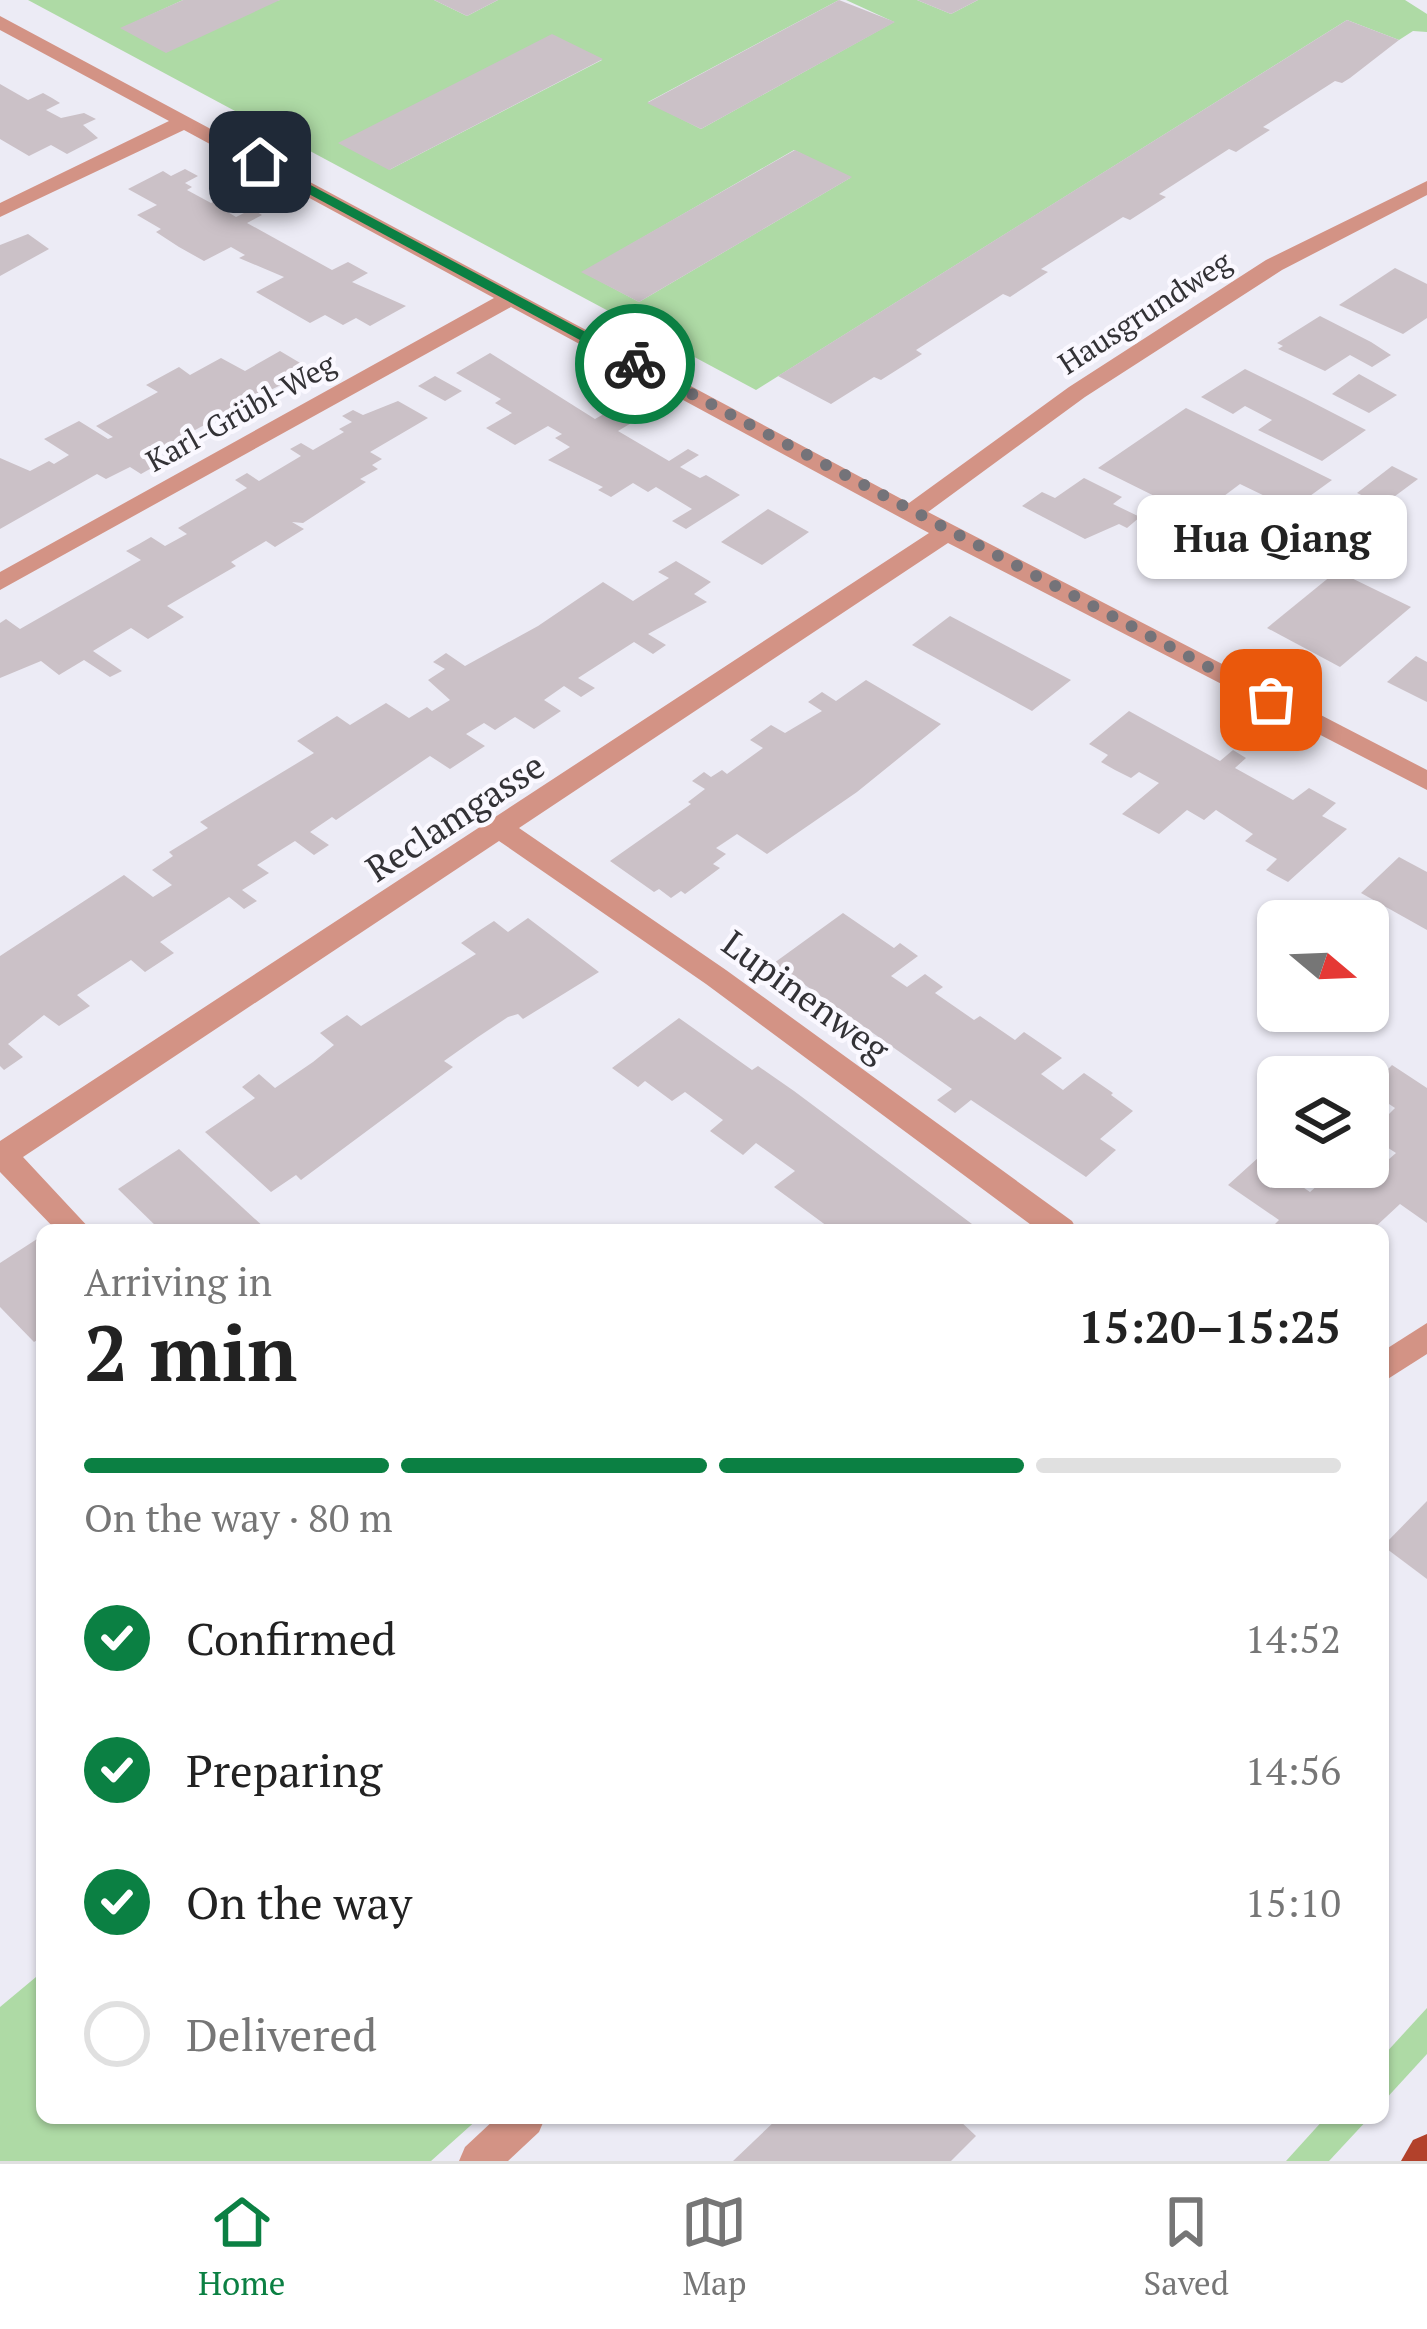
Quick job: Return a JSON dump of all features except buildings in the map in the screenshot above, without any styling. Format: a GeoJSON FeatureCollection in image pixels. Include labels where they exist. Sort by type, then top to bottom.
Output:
{"type":"FeatureCollection","features":[{"type":"Feature","properties":{"kind":"main road"},"geometry":{"type":"LineString","coordinates":[[1421,2161],[1427,2154]]}},
{"type":"Feature","properties":{"kind":"street"},"geometry":{"type":"LineString","coordinates":[[0,22],[947,532],[1427,781]]}},
{"type":"Feature","properties":{"kind":"street"},"geometry":{"type":"LineString","coordinates":[[0,211],[186,121]]}},
{"type":"Feature","properties":{"kind":"street","name":"Hausgrundweg"},"geometry":{"type":"LineString","coordinates":[[911,512],[1077,392],[1274,265],[1427,187]]}},
{"type":"Feature","properties":{"kind":"street","name":"Karl-Grübl-Weg"},"geometry":{"type":"LineString","coordinates":[[0,582],[512,297]]}},
{"type":"Feature","properties":{"kind":"street","name":"Reclamgasse"},"geometry":{"type":"LineString","coordinates":[[1,1156],[502,830],[947,532]]}},
{"type":"Feature","properties":{"kind":"street","name":"Lupinenweg"},"geometry":{"type":"LineString","coordinates":[[502,830],[716,977],[1053,1224]]}},
{"type":"Feature","properties":{"kind":"street"},"geometry":{"type":"LineString","coordinates":[[1,1156],[69,1224]]}},
{"type":"Feature","properties":{"kind":"street"},"geometry":{"type":"LineString","coordinates":[[1389,1364],[1427,1336]]}},
{"type":"Feature","properties":{"kind":"street"},"geometry":{"type":"LineString","coordinates":[[478,2161],[518,2124]]}},
{"type":"Feature","properties":{"kind":"green space"},"geometry":{"type":"Polygon","coordinates":[[[28,0],[183,0],[122,28],[280,0],[434,0],[467,16],[498,0],[839,0],[648,102],[701,129],[894,22],[846,0],[917,0],[951,14],[978,0],[1405,0],[1427,14],[1427,32],[1413,31],[1399,40],[1347,20],[756,390],[28,0]],[[552,35],[389,170],[602,60],[552,35]],[[794,150],[583,272],[639,302],[850,178],[794,150]]]}},
{"type":"Feature","properties":{"kind":"green space"},"geometry":{"type":"Polygon","coordinates":[[[36,1977],[36,2124],[472,2124],[431,2161],[0,2161],[0,2007],[36,1977]]]}},
{"type":"Feature","properties":{"kind":"green space"},"geometry":{"type":"Polygon","coordinates":[[[1427,2008],[1427,2054],[1389,2095],[1389,2049],[1427,2008]]]}},
{"type":"Feature","properties":{"kind":"green space"},"geometry":{"type":"Polygon","coordinates":[[[1320,2124],[1363,2124],[1329,2161],[1286,2161],[1320,2124]]]}},
{"type":"Feature","properties":{"kind":"way so far"},"geometry":{"type":"LineString","coordinates":[[635,364],[1271,700]]}},
{"type":"Feature","properties":{"kind":"place","name":"Hua Qiang"},"geometry":{"type":"Point","coordinates":[1271,700]}},
{"type":"Feature","properties":{"kind":"route"},"geometry":{"type":"LineString","coordinates":[[260,162],[635,364]]}}]}
